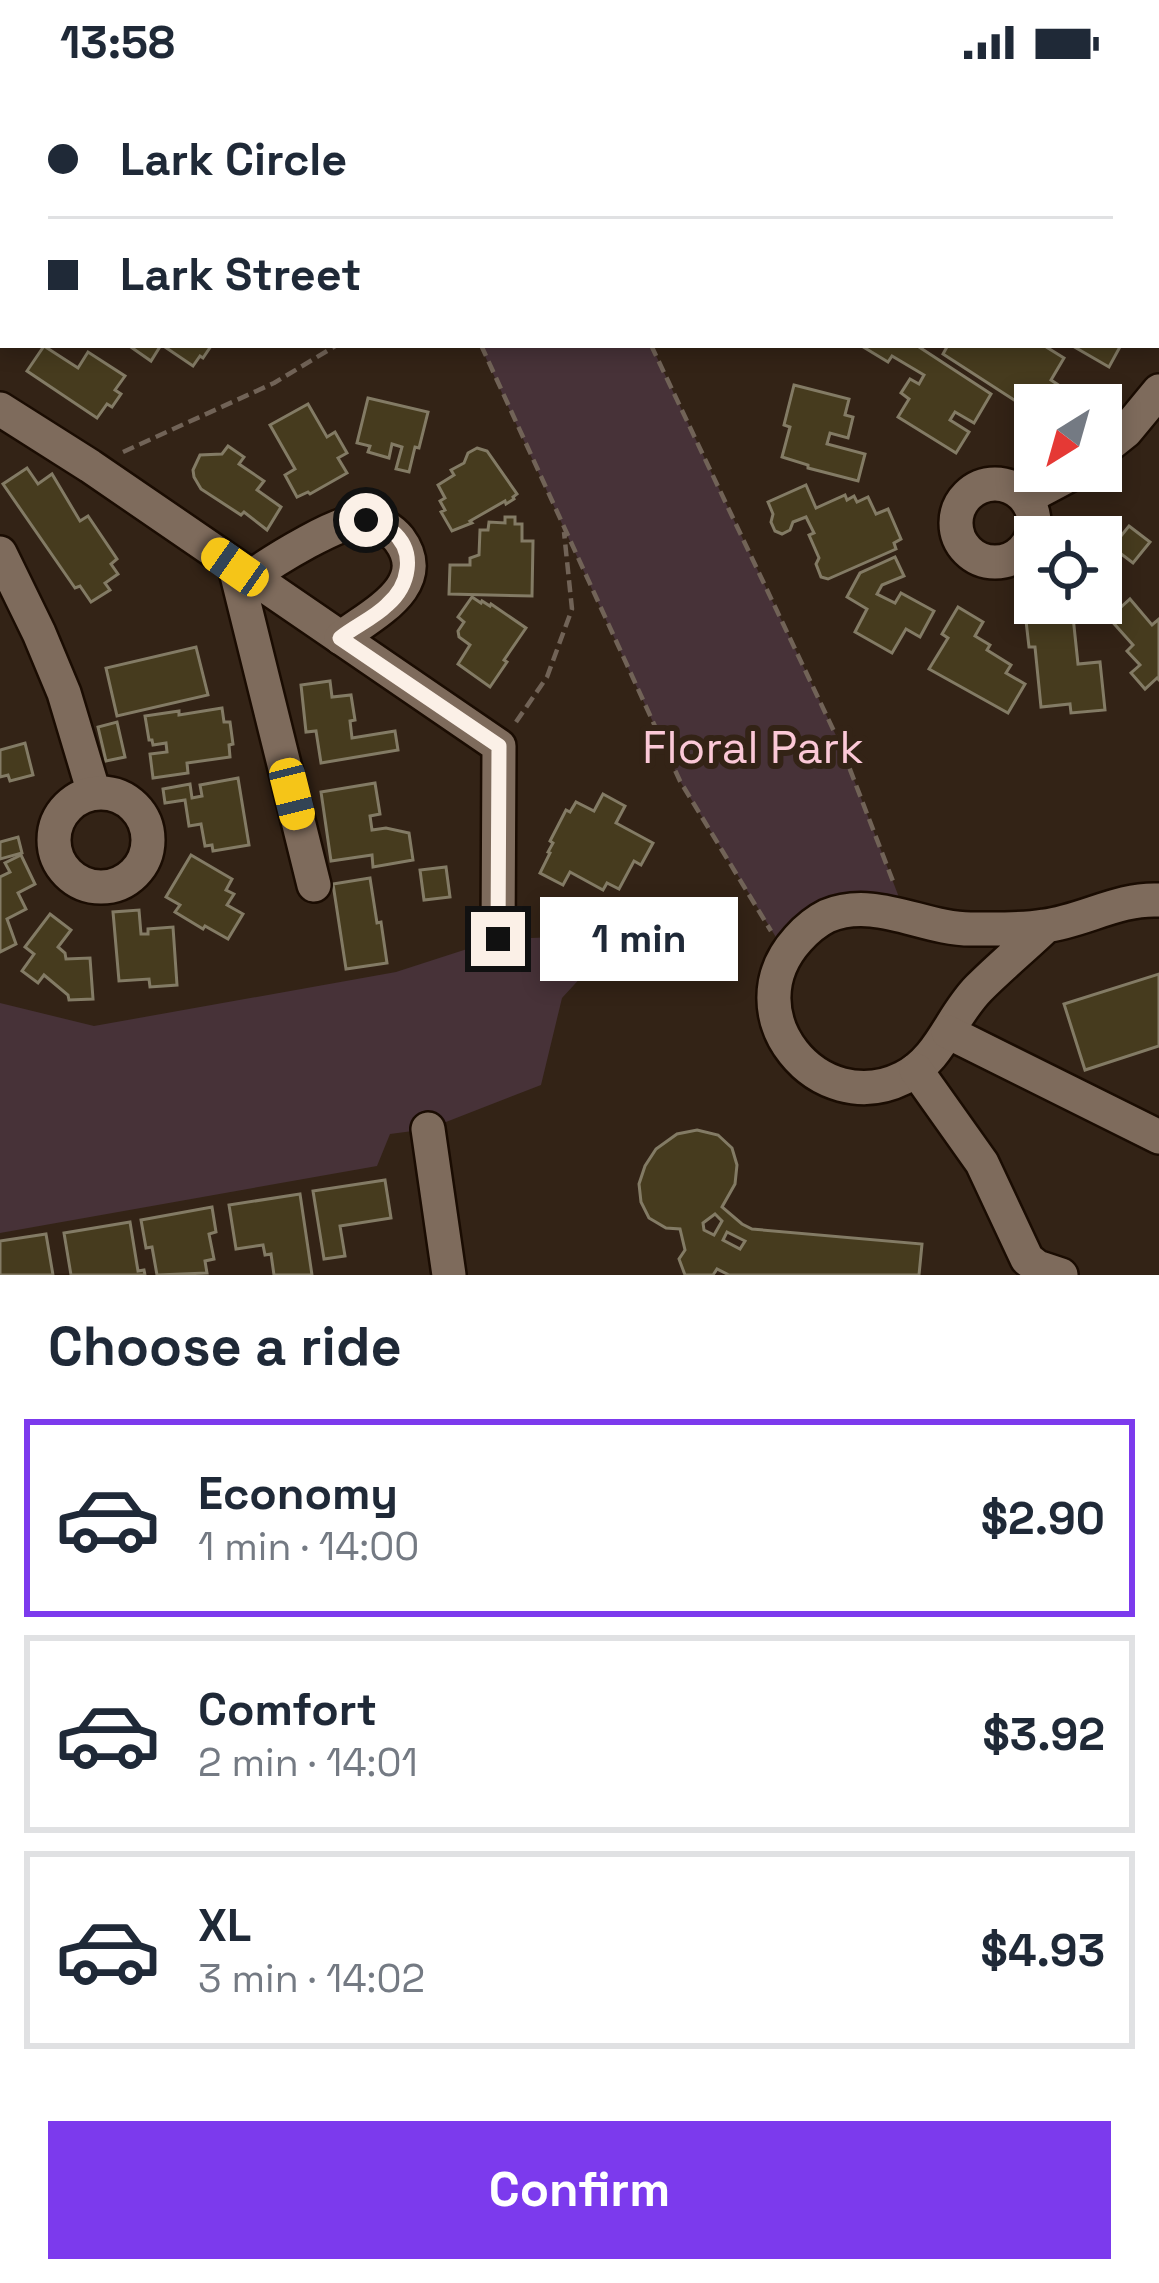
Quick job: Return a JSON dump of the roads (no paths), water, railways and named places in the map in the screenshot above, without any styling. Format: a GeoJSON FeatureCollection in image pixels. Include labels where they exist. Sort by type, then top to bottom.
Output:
{"type":"FeatureCollection","features":[{"type":"Feature","properties":{"kind":"street"},"geometry":{"type":"LineString","coordinates":[[1122,434],[1159,392]]}},
{"type":"Feature","properties":{"kind":"street"},"geometry":{"type":"LineString","coordinates":[[0,409],[499,746],[498,939]]}},
{"type":"Feature","properties":{"kind":"street"},"geometry":{"type":"LineString","coordinates":[[1026,498],[1037,492]]}},
{"type":"Feature","properties":{"kind":"street"},"geometry":{"type":"LineString","coordinates":[[243,573],[349,523],[366,520],[390,529],[403,544],[407,577],[386,608],[340,638]]}},
{"type":"Feature","properties":{"kind":"street"},"geometry":{"type":"LineString","coordinates":[[0,553],[64,693],[94,793]]}},
{"type":"Feature","properties":{"kind":"street"},"geometry":{"type":"LineString","coordinates":[[243,573],[314,884]]}},
{"type":"Feature","properties":{"kind":"street"},"geometry":{"type":"LineString","coordinates":[[1046,926],[977,989],[924,1064],[901,1079],[873,1087],[845,1085],[819,1075],[797,1057],[781,1034],[774,1006],[775,978],[785,953],[827,916],[880,910],[948,929],[1046,926],[1136,898],[1159,900]]}},
{"type":"Feature","properties":{"kind":"street"},"geometry":{"type":"LineString","coordinates":[[948,1032],[1159,1137]]}},
{"type":"Feature","properties":{"kind":"street"},"geometry":{"type":"LineString","coordinates":[[916,1070],[982,1163],[1027,1259],[1037,1268],[1061,1275]]}},
{"type":"Feature","properties":{"kind":"street"},"geometry":{"type":"LineString","coordinates":[[428,1129],[449,1275]]}},
{"type":"Feature","properties":{"kind":"park label","name":"Floral Park"},"geometry":{"type":"Point","coordinates":[753,747]}}]}
